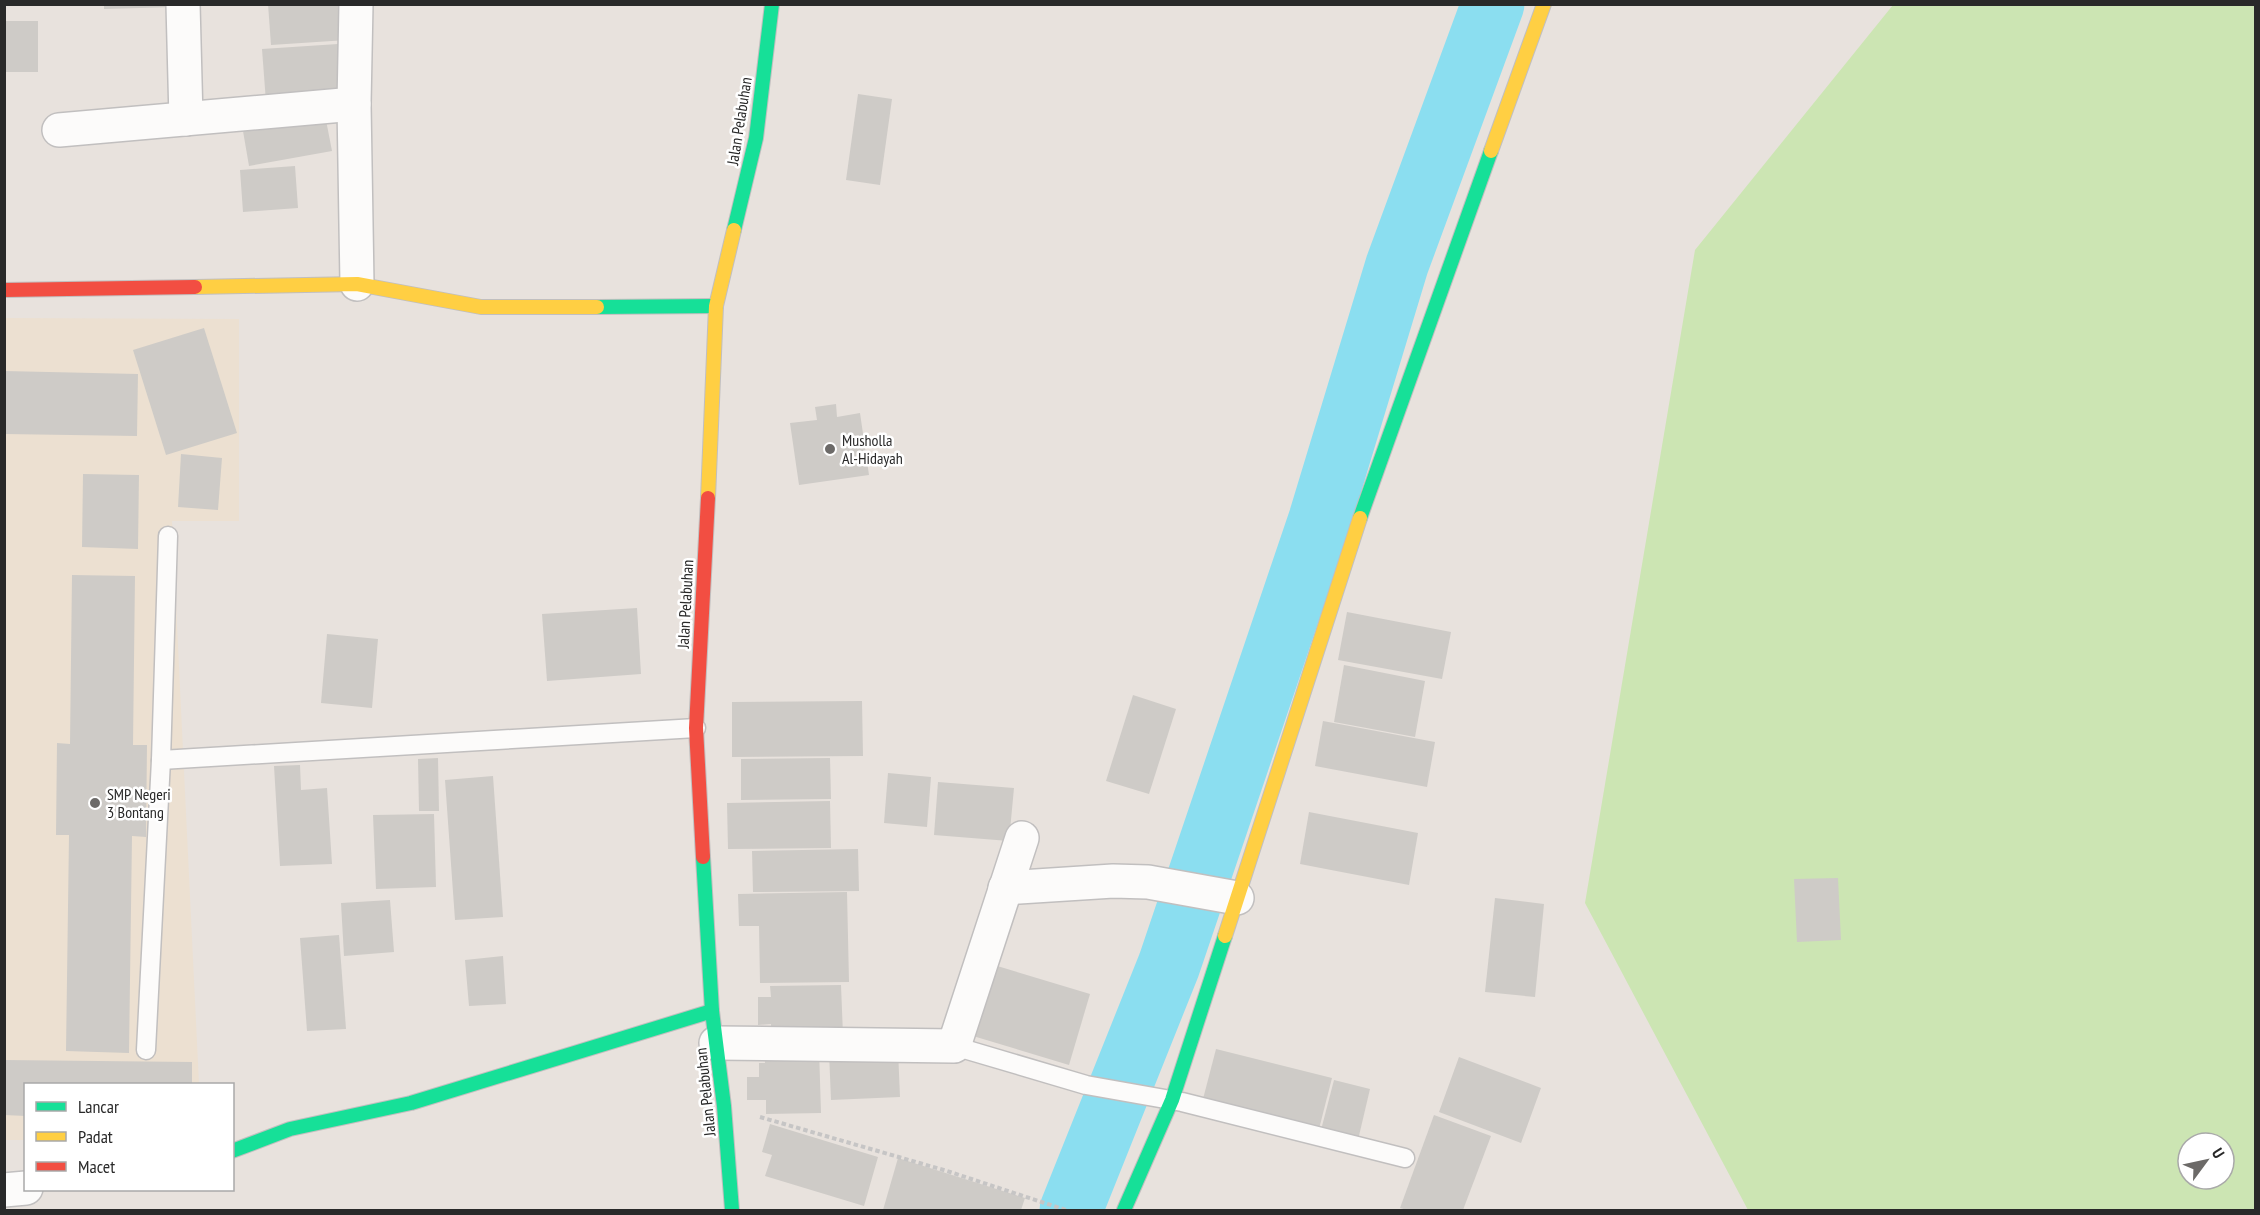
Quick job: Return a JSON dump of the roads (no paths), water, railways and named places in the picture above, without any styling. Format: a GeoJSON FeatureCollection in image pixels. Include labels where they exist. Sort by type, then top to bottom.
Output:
{"type":"FeatureCollection","features":[{"type":"Feature","properties":{"kind":"street"},"geometry":{"type":"LineString","coordinates":[[183,4],[186,119]]}},
{"type":"Feature","properties":{"kind":"street"},"geometry":{"type":"LineString","coordinates":[[356,4],[354,104],[357,284]]}},
{"type":"Feature","properties":{"kind":"street","name":"Jalan Pelabuhan"},"geometry":{"type":"LineString","coordinates":[[732,1210],[724,1106],[714,1027],[696,728],[703,557],[712,447],[716,306],[756,138],[772,4]]}},
{"type":"Feature","properties":{"kind":"street"},"geometry":{"type":"LineString","coordinates":[[1124,1210],[1172,1100],[1222,895],[1544,4]]}},
{"type":"Feature","properties":{"kind":"street"},"geometry":{"type":"LineString","coordinates":[[59,130],[354,104]]}},
{"type":"Feature","properties":{"kind":"street"},"geometry":{"type":"LineString","coordinates":[[4,290],[357,284],[481,307],[716,306]]}},
{"type":"Feature","properties":{"kind":"street"},"geometry":{"type":"LineString","coordinates":[[234,1150],[290,1129],[411,1103],[714,1027],[954,1046],[1022,838]]}},
{"type":"Feature","properties":{"kind":"street"},"geometry":{"type":"LineString","coordinates":[[1005,888],[1113,881],[1148,882],[1222,895]]}},
{"type":"Feature","properties":{"kind":"street"},"geometry":{"type":"LineString","coordinates":[[4,1190],[24,1188]]}},
{"type":"Feature","properties":{"kind":"lane"},"geometry":{"type":"LineString","coordinates":[[146,1050],[162,760],[168,536]]}},
{"type":"Feature","properties":{"kind":"lane"},"geometry":{"type":"LineString","coordinates":[[162,760],[696,728]]}},
{"type":"Feature","properties":{"kind":"lane"},"geometry":{"type":"LineString","coordinates":[[954,1046],[1086,1085],[1172,1100],[1406,1158]]}},
{"type":"Feature","properties":{"kind":"waterway"},"geometry":{"type":"LineString","coordinates":[[1071,1210],[1169,965],[1320,519],[1397,265],[1493,4]]}},
{"type":"Feature","properties":{"kind":"place","name":"Musholla Al-Hidayah"},"geometry":{"type":"Point","coordinates":[830,449]}},
{"type":"Feature","properties":{"kind":"place","name":"SMP Negeri 3 Bontang"},"geometry":{"type":"Point","coordinates":[95,803]}}]}
